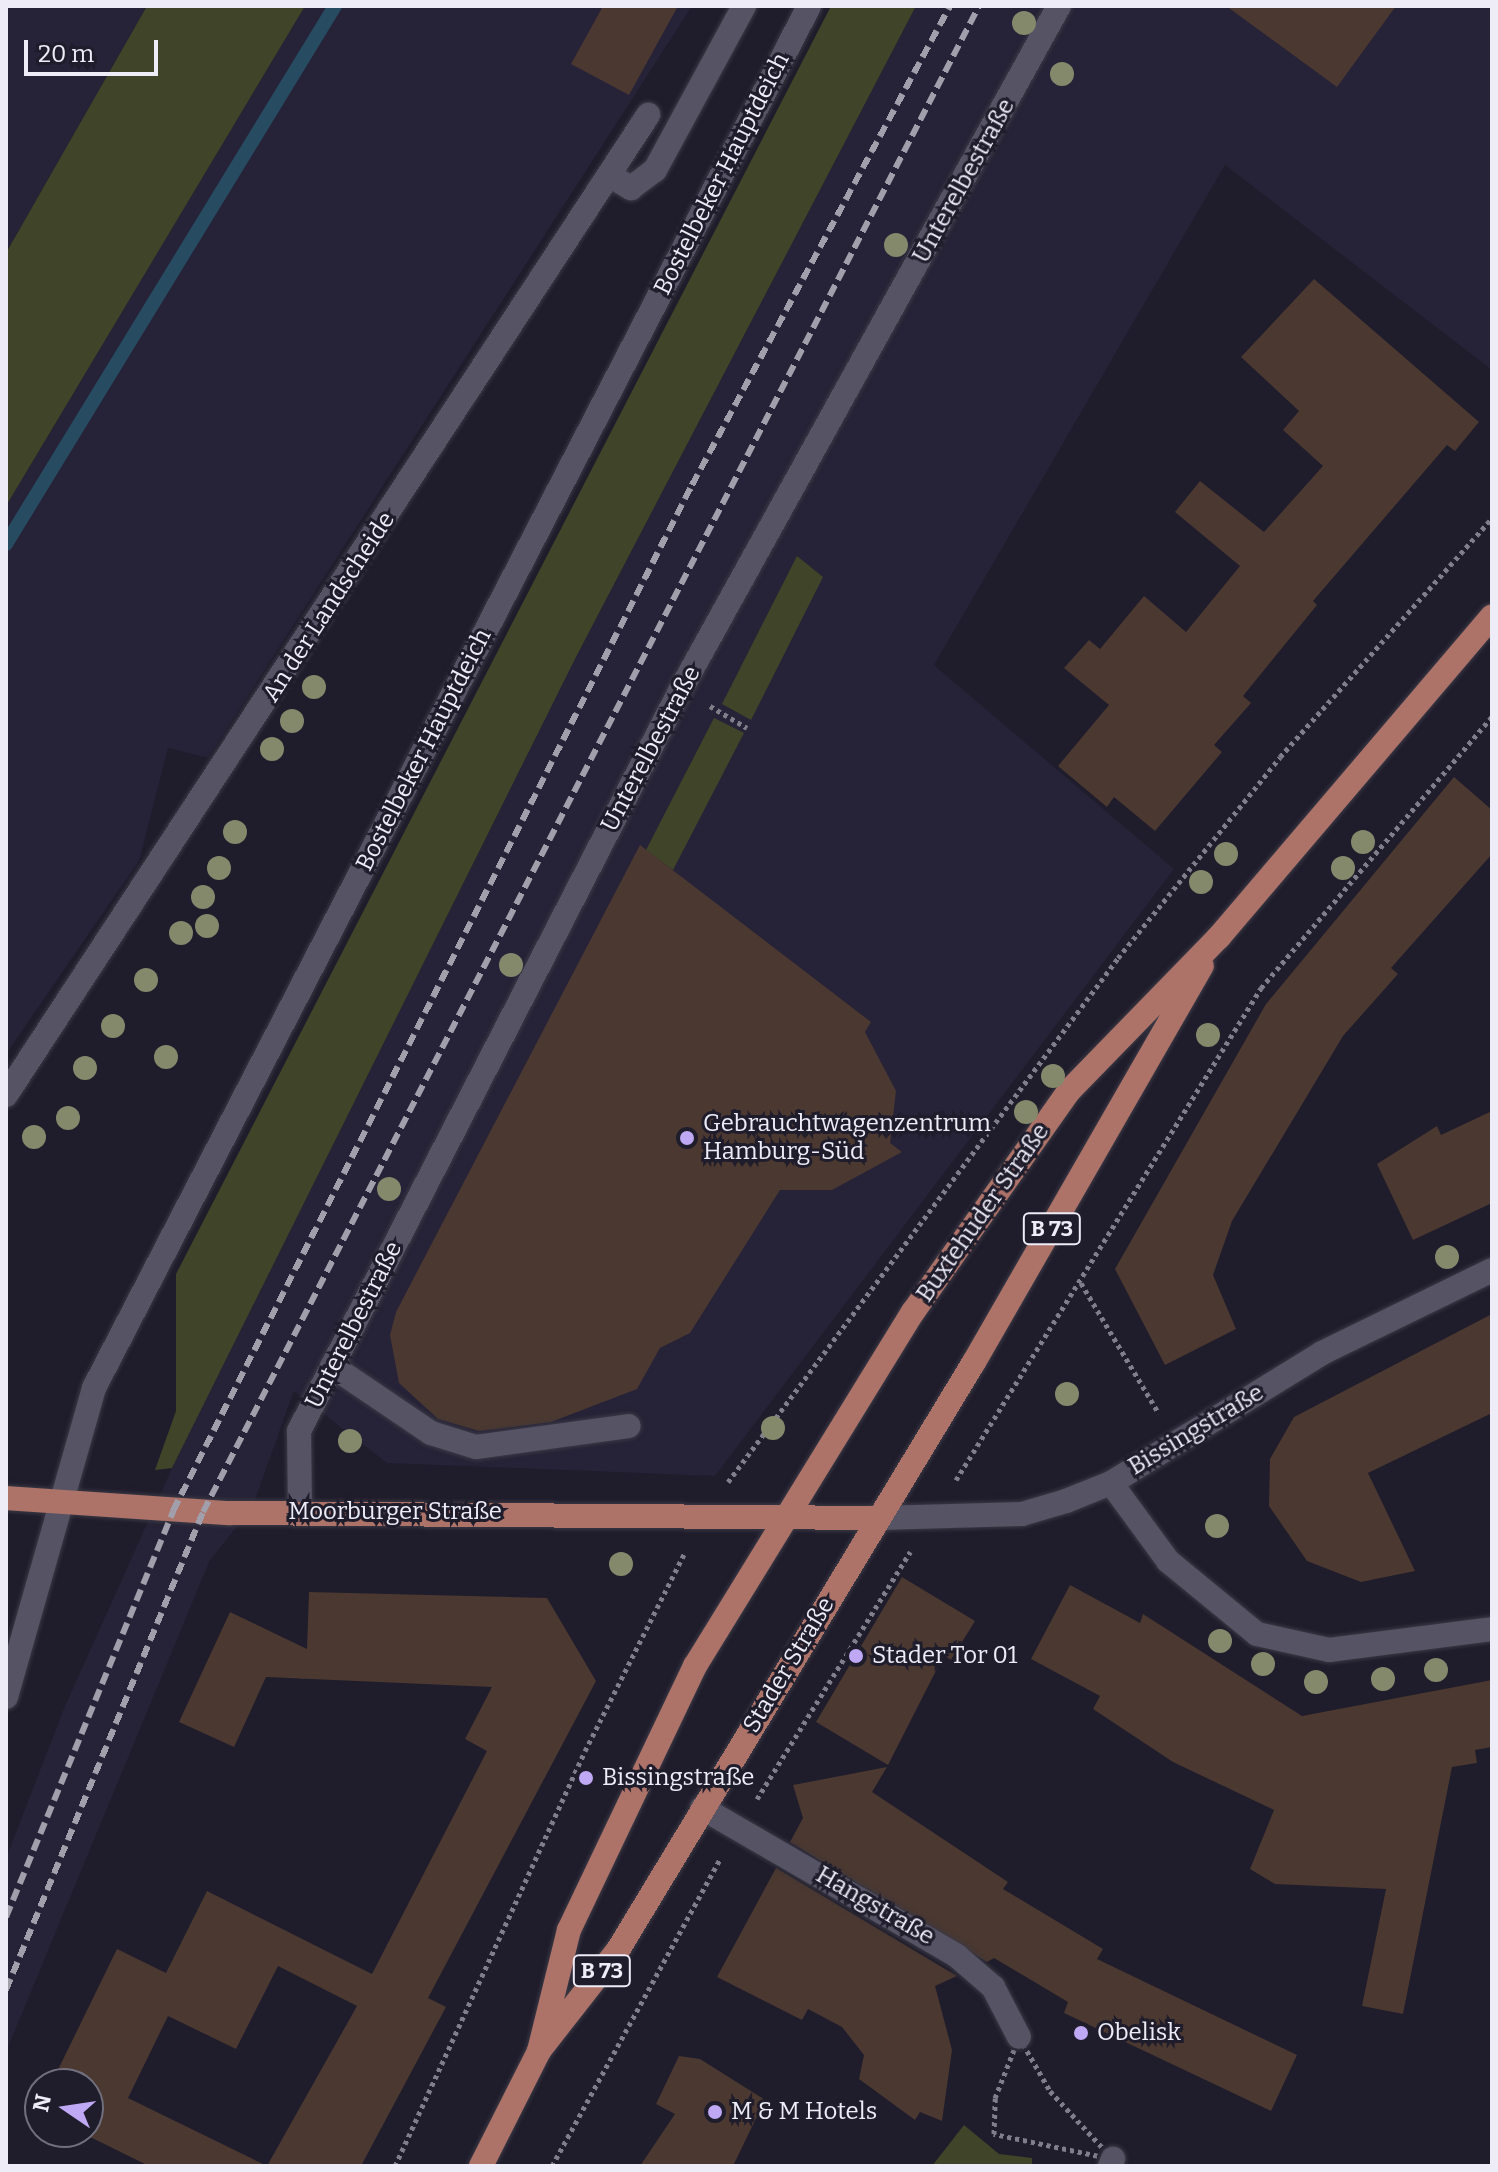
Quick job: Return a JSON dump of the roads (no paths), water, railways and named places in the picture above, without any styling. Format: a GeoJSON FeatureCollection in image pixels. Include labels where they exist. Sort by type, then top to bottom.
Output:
{"type":"FeatureCollection","features":[{"type":"Feature","properties":{"kind":"main road","name":"Buxtehuder Straße"},"geometry":{"type":"LineString","coordinates":[[784,1517],[913,1312],[1069,1091],[1219,937],[1492,616]]}},
{"type":"Feature","properties":{"kind":"main road","name":"Buxtehuder Straße"},"geometry":{"type":"LineString","coordinates":[[879,1518],[1219,937]]}},
{"type":"Feature","properties":{"kind":"main road","name":"Moorburger Straße"},"geometry":{"type":"LineString","coordinates":[[6,1498],[300,1511],[879,1518]]}},
{"type":"Feature","properties":{"kind":"main road","name":"Stader Straße"},"geometry":{"type":"LineString","coordinates":[[539,2051],[569,1930],[629,1797],[695,1666],[784,1517]]}},
{"type":"Feature","properties":{"kind":"main road","name":"Stader Straße"},"geometry":{"type":"LineString","coordinates":[[481,2166],[539,2051],[618,1950],[879,1518]]}},
{"type":"Feature","properties":{"kind":"street"},"geometry":{"type":"LineString","coordinates":[[609,175],[631,188],[655,170],[744,6]]}},
{"type":"Feature","properties":{"kind":"street","name":"Bostelbeker Hauptdeich"},"geometry":{"type":"LineString","coordinates":[[6,1697],[94,1388],[809,6]]}},
{"type":"Feature","properties":{"kind":"street","name":"Unterelbestraße"},"geometry":{"type":"LineString","coordinates":[[300,1511],[299,1431],[681,689],[1059,6]]}},
{"type":"Feature","properties":{"kind":"street","name":"An der Landscheide"},"geometry":{"type":"LineString","coordinates":[[6,1095],[648,115]]}},
{"type":"Feature","properties":{"kind":"street","name":"Bissingstraße"},"geometry":{"type":"LineString","coordinates":[[879,1518],[1022,1514],[1111,1483],[1322,1353],[1492,1270]]}},
{"type":"Feature","properties":{"kind":"street"},"geometry":{"type":"LineString","coordinates":[[332,1366],[431,1433],[476,1447],[629,1426]]}},
{"type":"Feature","properties":{"kind":"street"},"geometry":{"type":"LineString","coordinates":[[1111,1483],[1168,1561],[1257,1634],[1329,1650],[1492,1629]]}},
{"type":"Feature","properties":{"kind":"street","name":"Hangstraße"},"geometry":{"type":"LineString","coordinates":[[702,1808],[957,1956],[993,1987],[1019,2037]]}},
{"type":"Feature","properties":{"kind":"waterway"},"geometry":{"type":"LineString","coordinates":[[6,544],[335,6]]}},
{"type":"Feature","properties":{"kind":"railway"},"geometry":{"type":"LineString","coordinates":[[6,1917],[173,1511],[692,485],[950,6]]}},
{"type":"Feature","properties":{"kind":"railway"},"geometry":{"type":"LineString","coordinates":[[6,1990],[203,1512],[979,6]]}},
{"type":"Feature","properties":{"kind":"place","name":"Gebrauchtwagenzentrum Hamburg-Süd"},"geometry":{"type":"Point","coordinates":[687,1138]}},
{"type":"Feature","properties":{"kind":"place","name":"Stader Tor 01"},"geometry":{"type":"Point","coordinates":[856,1656]}},
{"type":"Feature","properties":{"kind":"place","name":"Bissingstraße"},"geometry":{"type":"Point","coordinates":[586,1778]}},
{"type":"Feature","properties":{"kind":"place","name":"Obelisk"},"geometry":{"type":"Point","coordinates":[1081,2033]}},
{"type":"Feature","properties":{"kind":"place","name":"M & M Hotels"},"geometry":{"type":"Point","coordinates":[715,2112]}}]}
